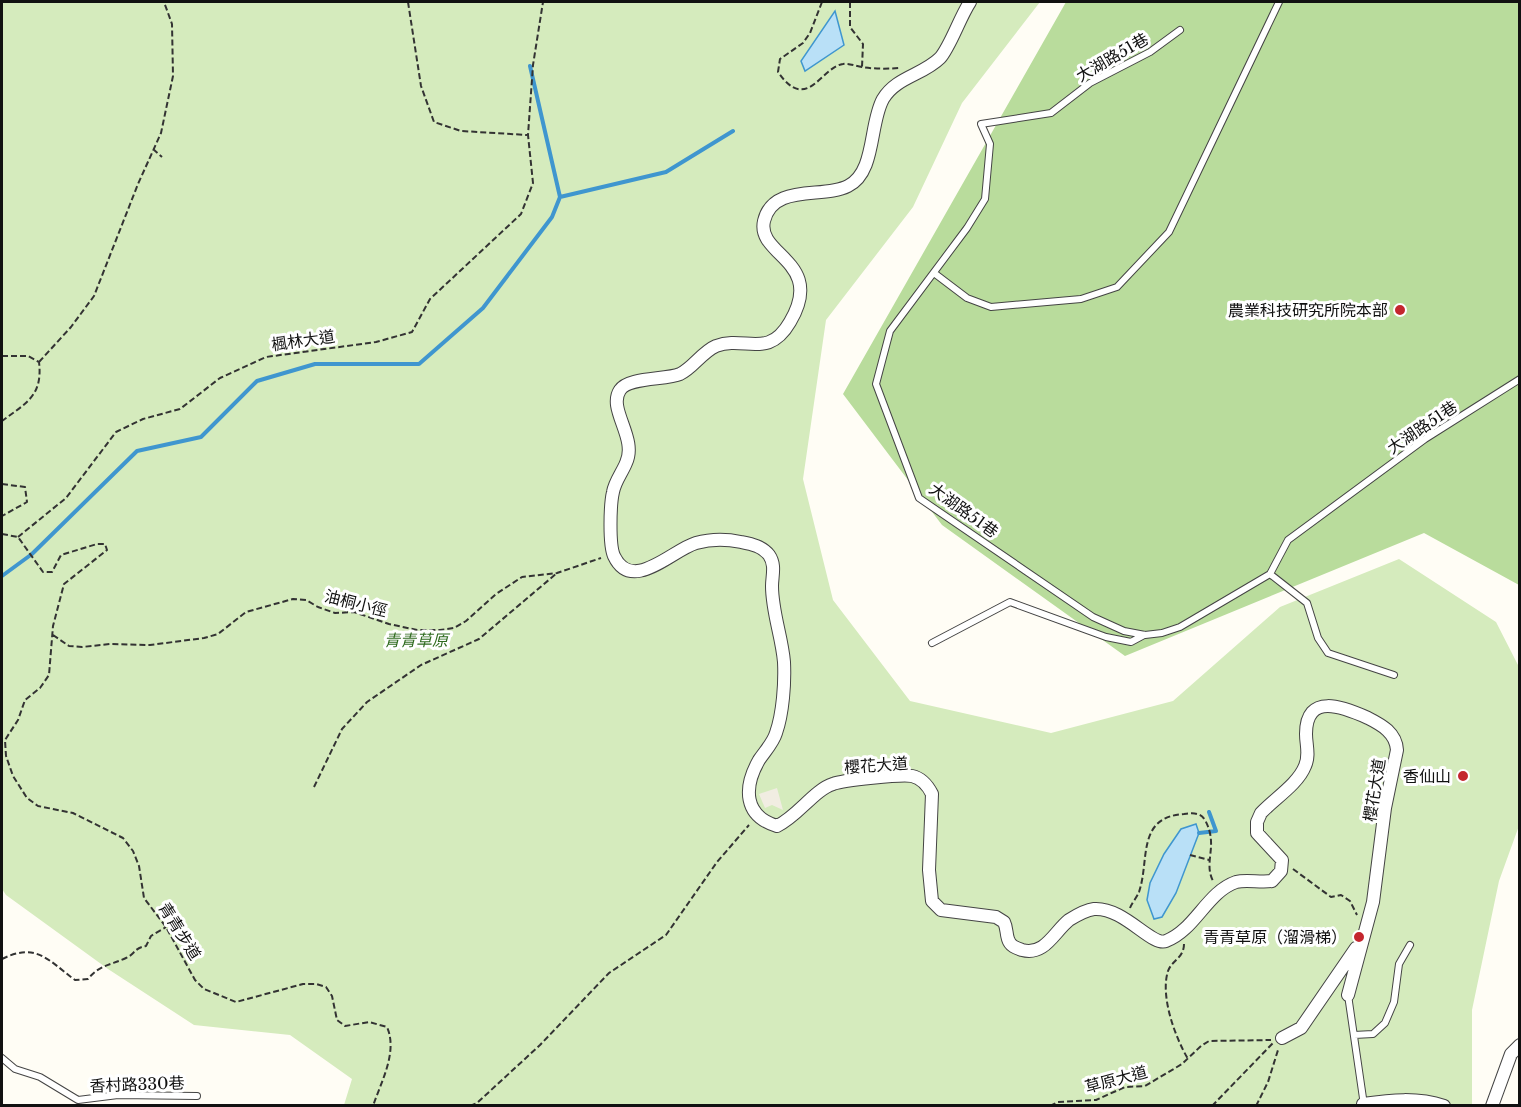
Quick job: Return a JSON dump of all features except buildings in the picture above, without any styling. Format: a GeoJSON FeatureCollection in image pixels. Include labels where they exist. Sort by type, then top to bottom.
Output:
{"type":"FeatureCollection","features":[{"type":"Feature","properties":{"kind":"street"},"geometry":{"type":"LineString","coordinates":[[756,816],[749,802],[749,785],[758,762],[775,736],[780,719],[784,665],[772,588],[774,564],[768,554],[756,545],[727,539],[697,543],[644,572],[632,572],[620,565],[612,554],[613,493],[628,461],[631,446],[616,401],[618,391],[625,384],[682,373],[716,346],[730,344],[762,346],[778,338],[790,323],[800,300],[800,281],[792,263],[771,244],[765,233],[764,220],[773,206],[783,198],[848,186],[862,172],[869,154],[873,123],[884,97],[895,86],[941,57],[970,2]]}},
{"type":"Feature","properties":{"kind":"street","name":"櫻花大道"},"geometry":{"type":"LineString","coordinates":[[1281,866],[1282,860],[1257,834],[1257,822],[1261,813],[1296,780],[1305,767],[1308,756],[1308,720],[1313,711],[1321,705],[1332,706],[1382,725],[1396,741],[1397,750],[1385,808],[1373,902],[1348,995]]}},
{"type":"Feature","properties":{"kind":"street","name":"櫻花大道"},"geometry":{"type":"LineString","coordinates":[[756,816],[762,821],[777,826],[793,818],[814,797],[832,784],[912,776],[927,784],[932,794],[929,870],[932,901],[941,910],[996,917],[1004,922],[1008,939],[1014,948],[1027,951],[1040,949],[1068,921],[1081,913],[1106,910],[1124,916]]}},
{"type":"Feature","properties":{"kind":"street"},"geometry":{"type":"LineString","coordinates":[[1124,916],[1154,942],[1164,942],[1181,933],[1220,891],[1236,882],[1272,881],[1281,871],[1281,866]]}},
{"type":"Feature","properties":{"kind":"street"},"geometry":{"type":"LineString","coordinates":[[1282,1038],[1301,1028],[1307,1021],[1362,937]]}},
{"type":"Feature","properties":{"kind":"street"},"geometry":{"type":"LineString","coordinates":[[1492,1106],[1511,1054],[1520,1045]]}},
{"type":"Feature","properties":{"kind":"street"},"geometry":{"type":"LineString","coordinates":[[1364,1105],[1398,1099],[1430,1101],[1444,1106]]}},
{"type":"Feature","properties":{"kind":"lane"},"geometry":{"type":"LineString","coordinates":[[934,273],[967,298],[991,307],[1081,299],[1117,287],[1169,232],[1279,2]]}},
{"type":"Feature","properties":{"kind":"lane","name":"大湖路51巷"},"geometry":{"type":"LineString","coordinates":[[1180,30],[1150,52],[1090,83],[1051,113],[981,124],[990,144],[985,199],[934,273],[890,331],[876,384],[919,498],[1093,616],[1124,631],[1145,635],[1162,633],[1180,627],[1270,574],[1288,540],[1293,536],[1425,439],[1520,379]]}},
{"type":"Feature","properties":{"kind":"lane"},"geometry":{"type":"LineString","coordinates":[[1270,574],[1307,603],[1318,638],[1328,653],[1394,675]]}},
{"type":"Feature","properties":{"kind":"lane"},"geometry":{"type":"LineString","coordinates":[[932,643],[1010,603],[1106,638],[1131,642],[1145,635]]}},
{"type":"Feature","properties":{"kind":"lane"},"geometry":{"type":"LineString","coordinates":[[1354,1035],[1373,1034],[1385,1023],[1394,1002],[1399,964],[1410,945]]}},
{"type":"Feature","properties":{"kind":"lane"},"geometry":{"type":"LineString","coordinates":[[1348,995],[1364,1105]]}},
{"type":"Feature","properties":{"kind":"lane","name":"香村路330巷"},"geometry":{"type":"LineString","coordinates":[[2,1058],[15,1069],[40,1077],[79,1103],[118,1095],[197,1096]]}},
{"type":"Feature","properties":{"kind":"path"},"geometry":{"type":"LineString","coordinates":[[2,422],[32,398],[41,379],[39,362],[71,327],[94,296],[161,133],[173,76],[172,24],[164,2]]}},
{"type":"Feature","properties":{"kind":"path"},"geometry":{"type":"LineString","coordinates":[[408,2],[421,86],[434,122],[461,131],[528,135],[533,65],[543,2]]}},
{"type":"Feature","properties":{"kind":"path"},"geometry":{"type":"LineString","coordinates":[[822,2],[810,33],[803,43],[780,59],[778,72],[790,85],[806,88],[814,86],[837,66],[845,64],[862,67],[923,69]]}},
{"type":"Feature","properties":{"kind":"path"},"geometry":{"type":"LineString","coordinates":[[850,2],[850,27],[863,44],[862,67]]}},
{"type":"Feature","properties":{"kind":"path","name":"楓林大道"},"geometry":{"type":"LineString","coordinates":[[18,537],[66,498],[116,432],[143,419],[180,408],[220,378],[266,357],[376,342],[412,332],[430,299],[521,214],[533,183],[528,135]]}},
{"type":"Feature","properties":{"kind":"path"},"geometry":{"type":"LineString","coordinates":[[153,149],[162,157]]}},
{"type":"Feature","properties":{"kind":"path"},"geometry":{"type":"LineString","coordinates":[[2,356],[28,356],[39,362]]}},
{"type":"Feature","properties":{"kind":"path"},"geometry":{"type":"LineString","coordinates":[[2,484],[25,487],[27,502],[2,516]]}},
{"type":"Feature","properties":{"kind":"path"},"geometry":{"type":"LineString","coordinates":[[2,534],[18,537]]}},
{"type":"Feature","properties":{"kind":"path","name":"青青步道"},"geometry":{"type":"LineString","coordinates":[[18,537],[43,572],[52,572],[61,555],[97,544],[105,544],[107,550],[64,584],[52,634],[49,675],[40,688],[25,700],[18,720],[4,740],[6,756],[13,777],[27,798],[38,806],[73,813],[123,838],[133,851],[139,866],[144,898],[166,927],[195,980],[204,989],[226,1000],[236,1002],[303,984],[316,984],[326,987],[332,996],[338,1020],[345,1026],[369,1022],[387,1027],[391,1035],[386,1075],[374,1105]]}},
{"type":"Feature","properties":{"kind":"path","name":"油桐小徑"},"geometry":{"type":"LineString","coordinates":[[52,634],[69,646],[82,647],[110,644],[150,645],[204,638],[218,634],[246,612],[293,599],[306,600],[335,613],[354,612],[399,626],[440,630],[454,628],[466,621],[496,594],[522,577],[557,573],[612,554]]}},
{"type":"Feature","properties":{"kind":"path"},"geometry":{"type":"LineString","coordinates":[[314,787],[342,729],[368,702],[421,665],[479,639],[557,573]]}},
{"type":"Feature","properties":{"kind":"path"},"geometry":{"type":"LineString","coordinates":[[1124,916],[1139,891],[1144,848],[1154,826],[1175,814],[1193,813],[1201,816],[1206,822],[1212,842],[1208,872],[1220,891]]}},
{"type":"Feature","properties":{"kind":"path"},"geometry":{"type":"LineString","coordinates":[[470,1106],[540,1045],[609,973],[666,935],[717,862],[756,816]]}},
{"type":"Feature","properties":{"kind":"path"},"geometry":{"type":"LineString","coordinates":[[1190,855],[1209,860]]}},
{"type":"Feature","properties":{"kind":"path"},"geometry":{"type":"LineString","coordinates":[[1281,866],[1298,871],[1331,897],[1341,895],[1350,901],[1362,937]]}},
{"type":"Feature","properties":{"kind":"path"},"geometry":{"type":"LineString","coordinates":[[2,959],[15,952],[31,951],[45,957],[75,980],[88,979],[94,971],[128,957],[136,948],[147,946],[151,936],[166,927]]}},
{"type":"Feature","properties":{"kind":"path"},"geometry":{"type":"LineString","coordinates":[[1181,933],[1185,946],[1181,957],[1169,968],[1166,980],[1168,1015],[1188,1059]]}},
{"type":"Feature","properties":{"kind":"path"},"geometry":{"type":"LineString","coordinates":[[1212,1106],[1268,1046],[1282,1038]]}},
{"type":"Feature","properties":{"kind":"path"},"geometry":{"type":"LineString","coordinates":[[1256,1106],[1268,1082],[1282,1038]]}},
{"type":"Feature","properties":{"kind":"path","name":"草原大道"},"geometry":{"type":"LineString","coordinates":[[1050,1106],[1059,1102],[1096,1100],[1125,1087],[1145,1086],[1188,1059],[1209,1041],[1261,1041],[1282,1038]]}},
{"type":"Feature","properties":{"kind":"green space","name":"青青草原"},"geometry":{"type":"Polygon","coordinates":[[[2,2],[1040,2],[962,103],[913,207],[826,320],[803,479],[833,600],[910,701],[1051,733],[1173,701],[1280,607],[1399,559],[1496,622],[1519,667],[1520,823],[1499,881],[1472,1010],[1472,1105],[344,1105],[352,1079],[290,1035],[194,1025],[108,969],[6,895],[2,889],[2,2]]]}},
{"type":"Feature","properties":{"kind":"green space"},"geometry":{"type":"Polygon","coordinates":[[[1066,2],[1519,2],[1519,585],[1424,533],[1125,656],[942,525],[843,394],[1066,2]]]}},
{"type":"Feature","properties":{"kind":"shaded area"},"geometry":{"type":"Polygon","coordinates":[[[777,788],[783,810],[772,805],[765,808],[759,794],[777,788]]]}},
{"type":"Feature","properties":{"kind":"water"},"geometry":{"type":"Polygon","coordinates":[[[835,11],[844,45],[805,71],[801,61],[835,11]]]}},
{"type":"Feature","properties":{"kind":"water"},"geometry":{"type":"Polygon","coordinates":[[[1196,824],[1199,833],[1176,893],[1162,917],[1154,919],[1147,900],[1150,883],[1164,854],[1181,829],[1196,824]]]}},
{"type":"Feature","properties":{"kind":"waterway"},"geometry":{"type":"LineString","coordinates":[[530,66],[560,197]]}},
{"type":"Feature","properties":{"kind":"waterway"},"geometry":{"type":"LineString","coordinates":[[2,576],[32,554],[137,451],[201,437],[257,381],[315,364],[419,364],[483,308],[552,217],[560,197],[666,172],[733,131]]}},
{"type":"Feature","properties":{"kind":"waterway"},"geometry":{"type":"LineString","coordinates":[[1199,833],[1216,831],[1209,812]]}},
{"type":"Feature","properties":{"kind":"place","name":"農業科技研究所院本部"},"geometry":{"type":"Point","coordinates":[1400,310]}},
{"type":"Feature","properties":{"kind":"place","name":"香仙山"},"geometry":{"type":"Point","coordinates":[1463,776]}},
{"type":"Feature","properties":{"kind":"place","name":"青青草原（溜滑梯）"},"geometry":{"type":"Point","coordinates":[1359,937]}}]}
